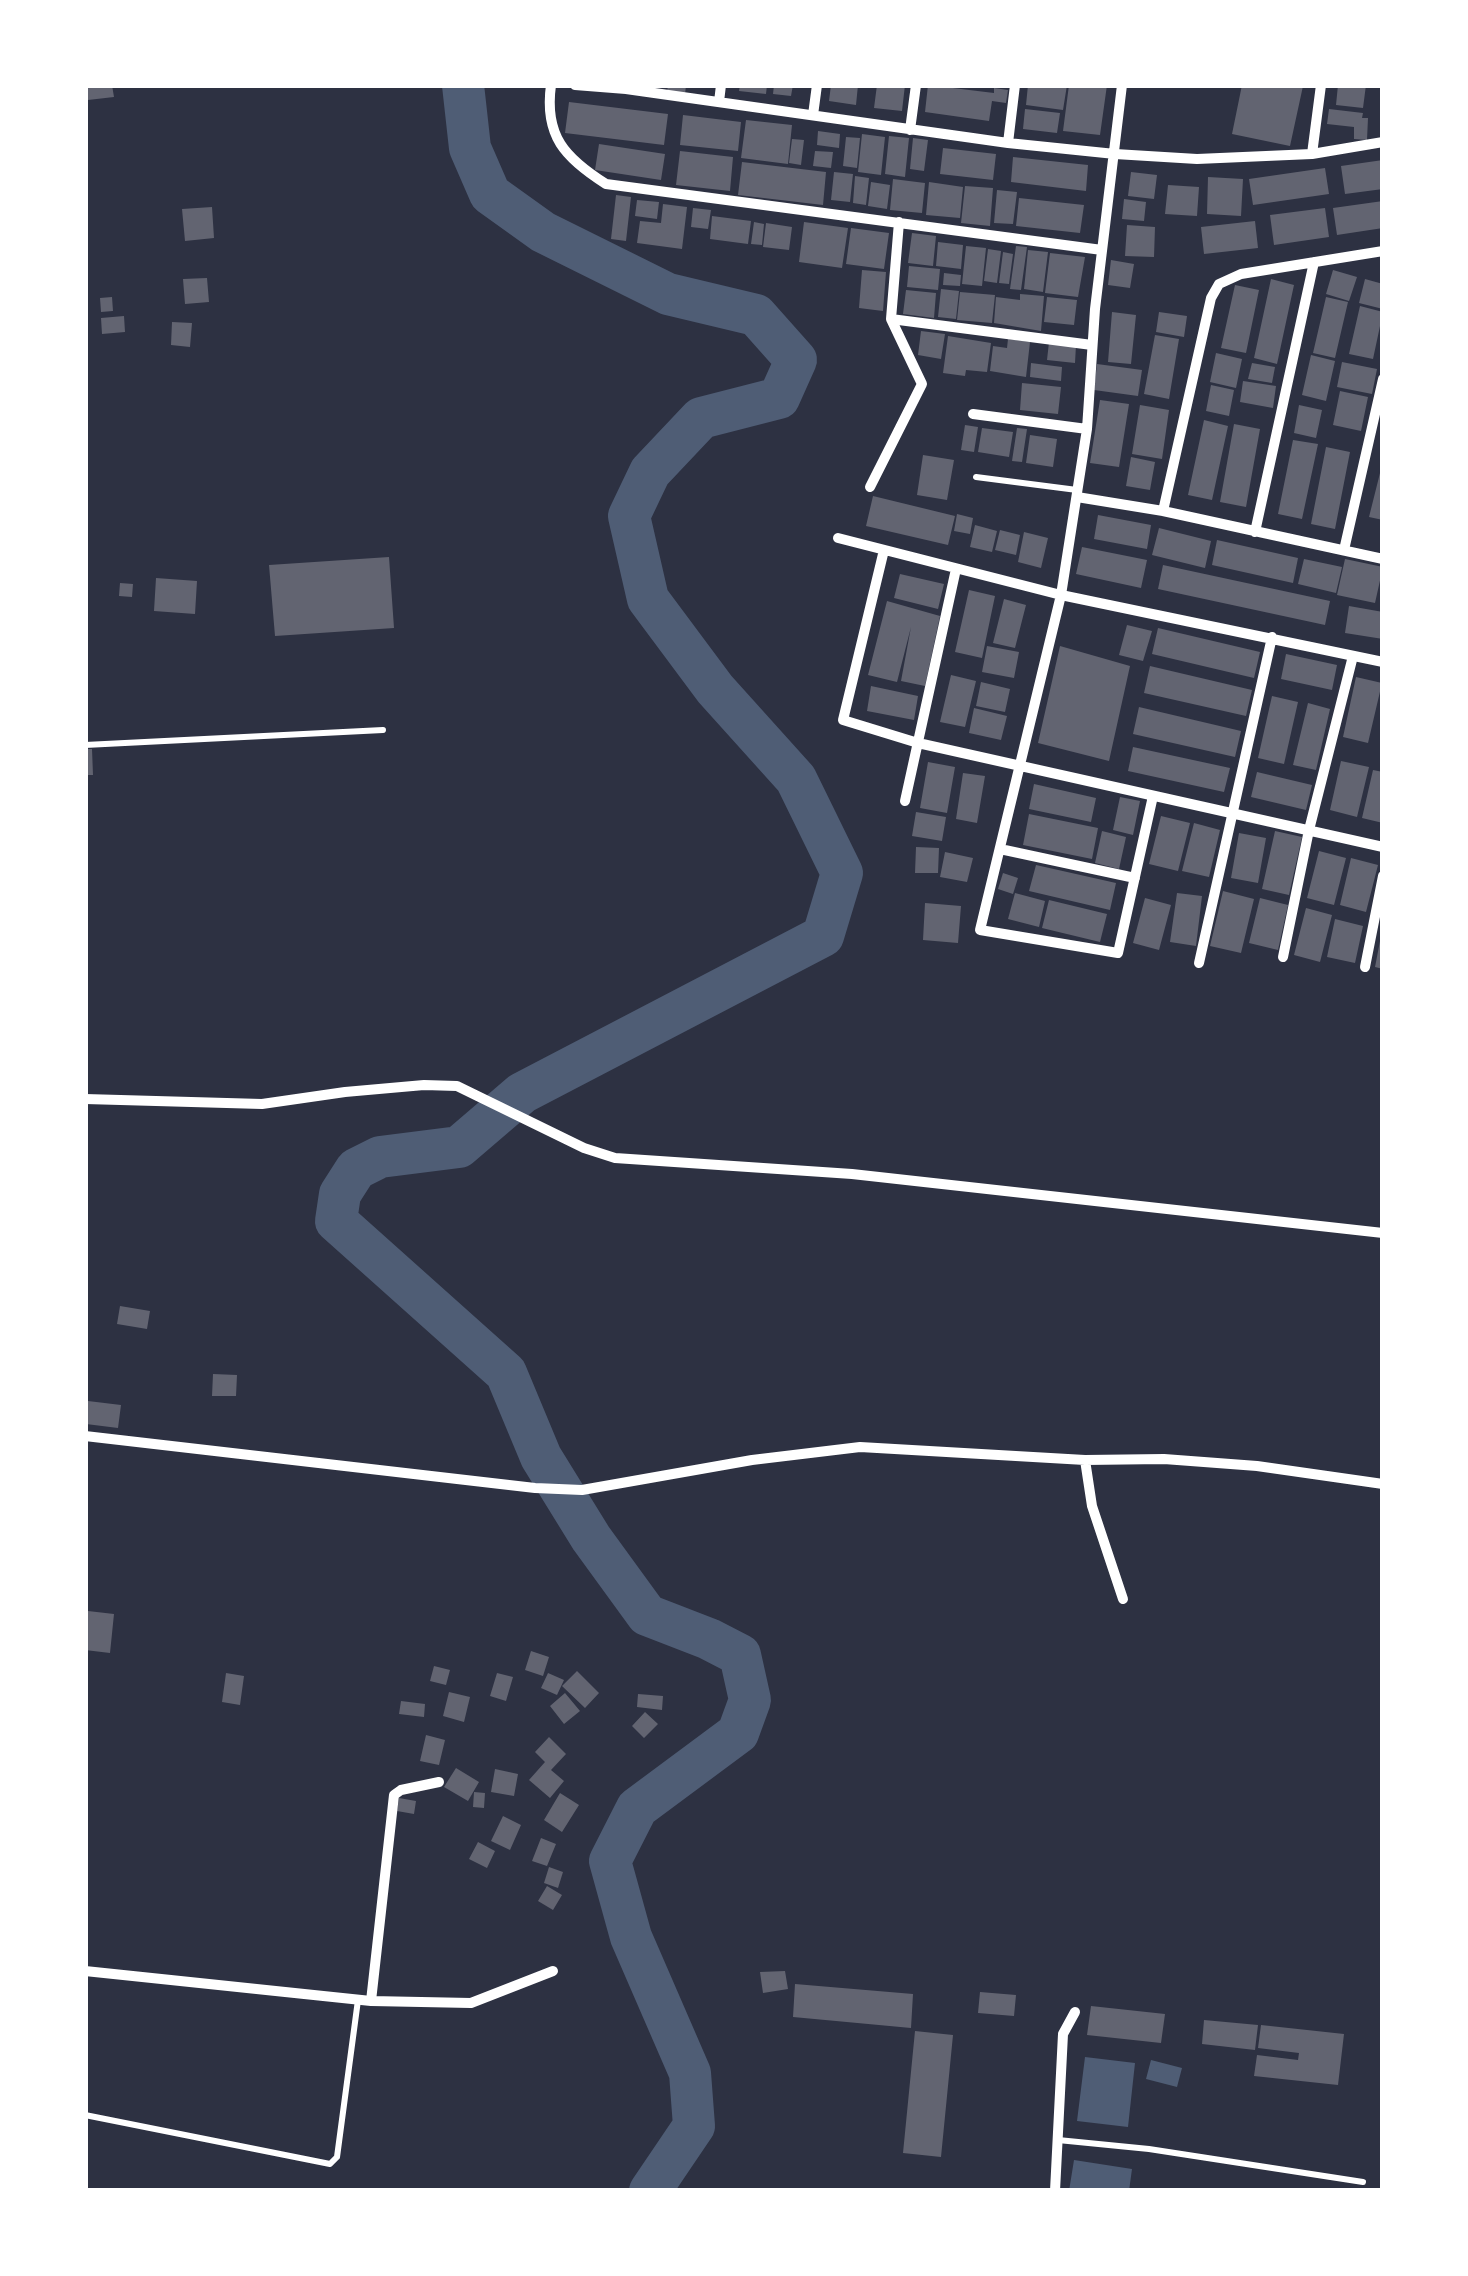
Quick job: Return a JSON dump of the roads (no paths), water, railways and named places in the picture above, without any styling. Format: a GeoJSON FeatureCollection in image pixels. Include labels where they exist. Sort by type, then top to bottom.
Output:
{"type":"FeatureCollection","features":[{"type":"Feature","properties":{"kind":"street"},"geometry":{"type":"LineString","coordinates":[[551,85],[547,114],[556,136],[576,165],[606,184],[1102,250]]}},
{"type":"Feature","properties":{"kind":"street"},"geometry":{"type":"LineString","coordinates":[[575,85],[626,87],[910,130],[1114,154],[1197,159],[1312,154],[1383,142]]}},
{"type":"Feature","properties":{"kind":"street"},"geometry":{"type":"LineString","coordinates":[[719,102],[721,85]]}},
{"type":"Feature","properties":{"kind":"street"},"geometry":{"type":"LineString","coordinates":[[814,114],[817,85]]}},
{"type":"Feature","properties":{"kind":"street"},"geometry":{"type":"LineString","coordinates":[[910,130],[916,85]]}},
{"type":"Feature","properties":{"kind":"street"},"geometry":{"type":"LineString","coordinates":[[1008,143],[1015,85]]}},
{"type":"Feature","properties":{"kind":"street"},"geometry":{"type":"LineString","coordinates":[[1122,85],[1092,345],[1087,429],[1061,595],[980,930],[1118,953],[1153,796]]}},
{"type":"Feature","properties":{"kind":"street"},"geometry":{"type":"LineString","coordinates":[[1312,154],[1321,85]]}},
{"type":"Feature","properties":{"kind":"street"},"geometry":{"type":"LineString","coordinates":[[870,486],[922,384],[892,319],[899,222]]}},
{"type":"Feature","properties":{"kind":"street"},"geometry":{"type":"LineString","coordinates":[[1164,511],[1211,298],[1219,284],[1242,274],[1383,250]]}},
{"type":"Feature","properties":{"kind":"street"},"geometry":{"type":"LineString","coordinates":[[1256,532],[1314,262]]}},
{"type":"Feature","properties":{"kind":"street"},"geometry":{"type":"LineString","coordinates":[[892,319],[1092,345]]}},
{"type":"Feature","properties":{"kind":"street"},"geometry":{"type":"LineString","coordinates":[[1344,550],[1383,379]]}},
{"type":"Feature","properties":{"kind":"street"},"geometry":{"type":"LineString","coordinates":[[973,414],[1087,429]]}},
{"type":"Feature","properties":{"kind":"street"},"geometry":{"type":"LineString","coordinates":[[1077,494],[1383,559]]}},
{"type":"Feature","properties":{"kind":"street"},"geometry":{"type":"LineString","coordinates":[[838,538],[1061,595],[1383,662]]}},
{"type":"Feature","properties":{"kind":"street"},"geometry":{"type":"LineString","coordinates":[[884,550],[843,720],[918,743],[1383,847]]}},
{"type":"Feature","properties":{"kind":"street"},"geometry":{"type":"LineString","coordinates":[[905,801],[956,569]]}},
{"type":"Feature","properties":{"kind":"street"},"geometry":{"type":"LineString","coordinates":[[1199,962],[1272,637]]}},
{"type":"Feature","properties":{"kind":"street"},"geometry":{"type":"LineString","coordinates":[[1283,957],[1309,830],[1353,656]]}},
{"type":"Feature","properties":{"kind":"street"},"geometry":{"type":"LineString","coordinates":[[1000,849],[1135,878]]}},
{"type":"Feature","properties":{"kind":"street"},"geometry":{"type":"LineString","coordinates":[[1365,966],[1383,876]]}},
{"type":"Feature","properties":{"kind":"street"},"geometry":{"type":"LineString","coordinates":[[85,1099],[262,1104],[344,1092],[457,1086],[584,1148],[616,1158],[852,1174],[1383,1234]]}},
{"type":"Feature","properties":{"kind":"street"},"geometry":{"type":"LineString","coordinates":[[85,1436],[535,1488],[582,1490],[752,1460],[860,1447],[1085,1460],[1164,1459],[1383,1484]]}},
{"type":"Feature","properties":{"kind":"street"},"geometry":{"type":"LineString","coordinates":[[1085,1460],[1092,1506],[1123,1598]]}},
{"type":"Feature","properties":{"kind":"street"},"geometry":{"type":"LineString","coordinates":[[364,2001],[394,1795],[439,1782]]}},
{"type":"Feature","properties":{"kind":"street"},"geometry":{"type":"LineString","coordinates":[[85,1971],[364,2001],[471,2004],[553,1971]]}},
{"type":"Feature","properties":{"kind":"street"},"geometry":{"type":"LineString","coordinates":[[1054,2191],[1063,2034],[1075,2012]]}},
{"type":"Feature","properties":{"kind":"lane"},"geometry":{"type":"LineString","coordinates":[[976,478],[1077,494]]}},
{"type":"Feature","properties":{"kind":"lane"},"geometry":{"type":"LineString","coordinates":[[85,745],[383,730]]}},
{"type":"Feature","properties":{"kind":"lane"},"geometry":{"type":"LineString","coordinates":[[85,2115],[330,2164],[337,2157],[364,2001]]}},
{"type":"Feature","properties":{"kind":"lane"},"geometry":{"type":"LineString","coordinates":[[1057,2140],[1149,2149],[1364,2182]]}},
{"type":"Feature","properties":{"kind":"water"},"geometry":{"type":"Polygon","coordinates":[[[1085,2057],[1135,2063],[1128,2127],[1077,2121],[1085,2057]]]}},
{"type":"Feature","properties":{"kind":"water"},"geometry":{"type":"Polygon","coordinates":[[[1151,2060],[1182,2068],[1177,2087],[1146,2079],[1151,2060]]]}},
{"type":"Feature","properties":{"kind":"water"},"geometry":{"type":"Polygon","coordinates":[[[1074,2160],[1132,2169],[1129,2191],[1069,2191],[1074,2160]]]}},
{"type":"Feature","properties":{"kind":"waterway"},"geometry":{"type":"LineString","coordinates":[[463,85],[470,148],[490,194],[543,232],[668,294],[756,315],[796,360],[779,398],[701,418],[650,472],[629,516],[648,599],[715,689],[796,779],[842,873],[823,936],[522,1093],[459,1147],[380,1157],[356,1169],[340,1194],[336,1221],[506,1373],[541,1457],[591,1538],[647,1615],[740,1655],[750,1700],[738,1733],[637,1808],[610,1861],[631,1937],[690,2073],[694,2126],[650,2191]]}}]}
